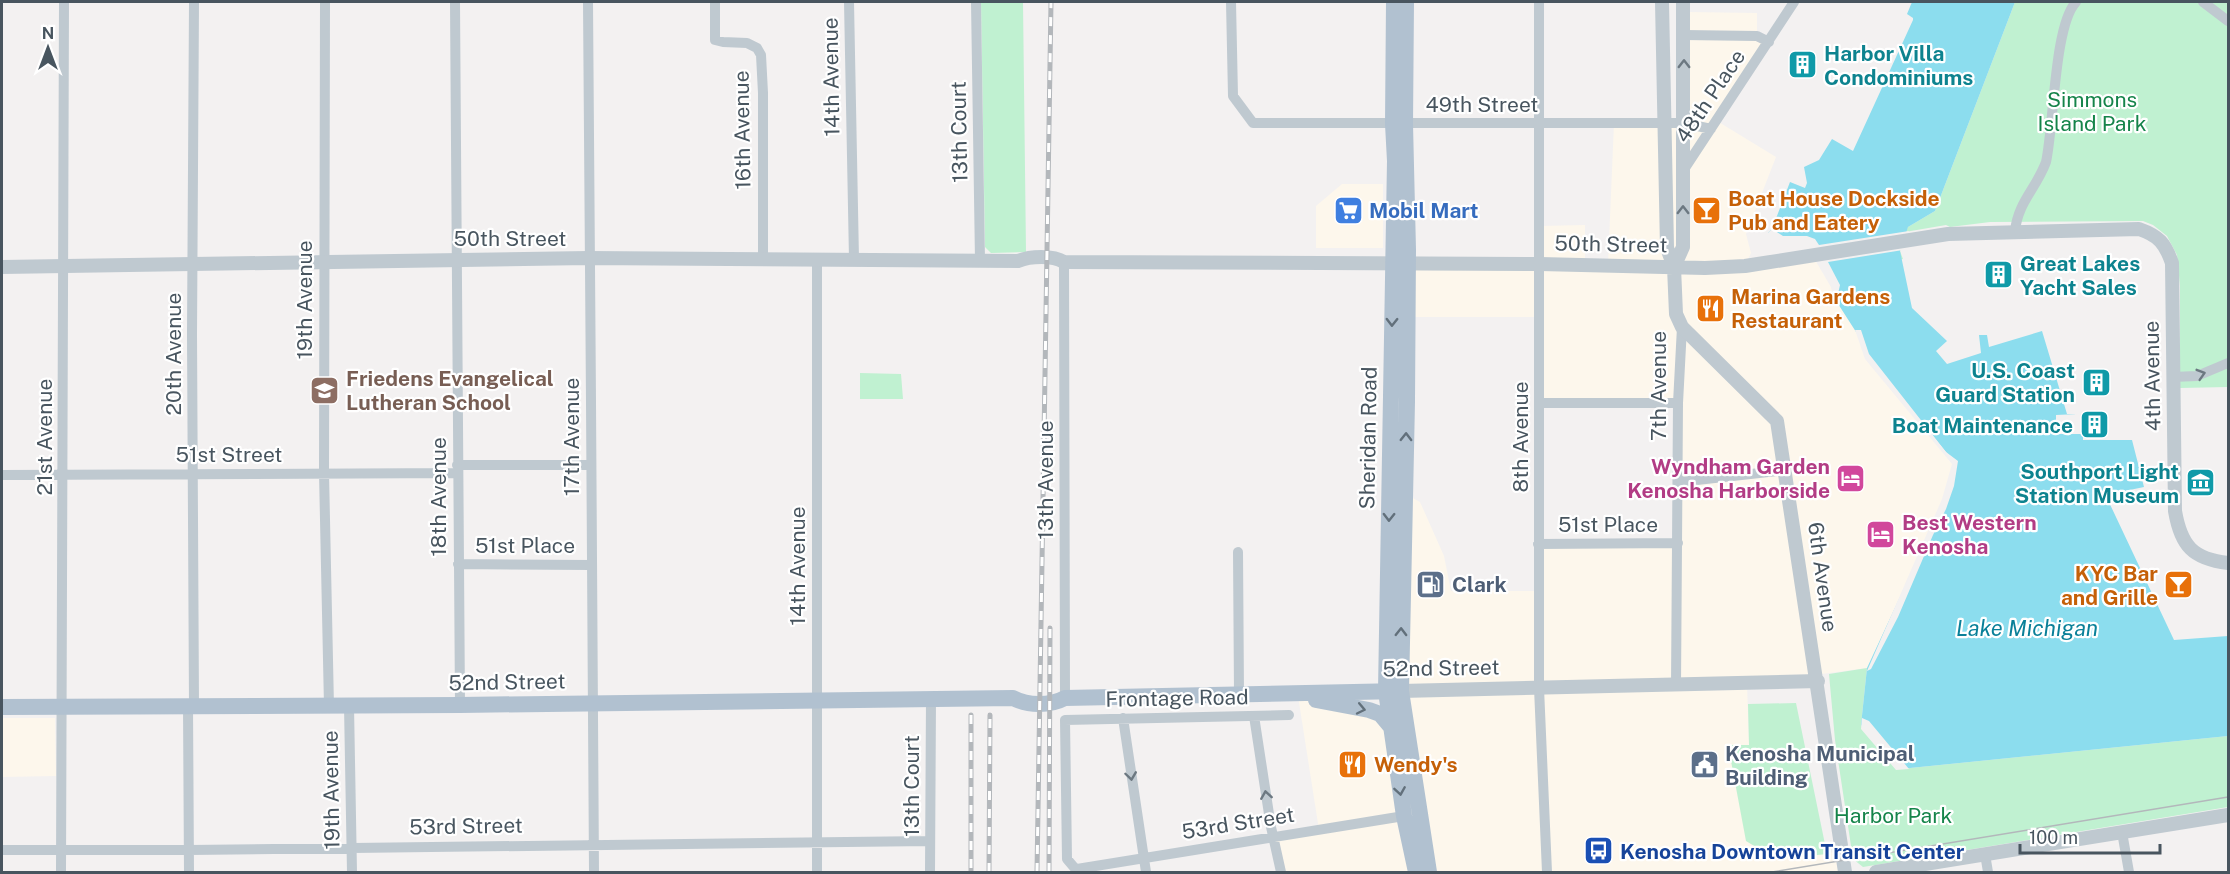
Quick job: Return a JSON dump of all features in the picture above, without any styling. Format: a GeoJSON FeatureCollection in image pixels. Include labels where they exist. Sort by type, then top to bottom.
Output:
{"type":"FeatureCollection","features":[{"type":"Feature","properties":{"kind":"main road","name":"Sheridan Road"},"geometry":{"type":"LineString","coordinates":[[1394,2],[1399,124],[1400,264],[1394,691],[1390,726],[1404,816],[1416,873]]}},
{"type":"Feature","properties":{"kind":"main road","name":"Sheridan Road"},"geometry":{"type":"LineString","coordinates":[[1399,124],[1406,2]]}},
{"type":"Feature","properties":{"kind":"main road","name":"Sheridan Road"},"geometry":{"type":"LineString","coordinates":[[1394,691],[1429,873]]}},
{"type":"Feature","properties":{"kind":"main road","name":"52nd Street"},"geometry":{"type":"LineString","coordinates":[[2,708],[594,704],[1013,698],[1023,692],[1056,692],[1065,698],[1394,691]]}},
{"type":"Feature","properties":{"kind":"main road"},"geometry":{"type":"LineString","coordinates":[[1285,694],[1369,710],[1380,714],[1390,726]]}},
{"type":"Feature","properties":{"kind":"street","name":"21st Avenue"},"geometry":{"type":"LineString","coordinates":[[61,873],[65,266],[64,2]]}},
{"type":"Feature","properties":{"kind":"street","name":"20th Avenue"},"geometry":{"type":"LineString","coordinates":[[189,873],[194,474],[192,264],[194,2]]}},
{"type":"Feature","properties":{"kind":"street","name":"19th Avenue"},"geometry":{"type":"LineString","coordinates":[[325,2],[324,473],[329,705]]}},
{"type":"Feature","properties":{"kind":"street","name":"18th Avenue"},"geometry":{"type":"LineString","coordinates":[[455,2],[460,705]]}},
{"type":"Feature","properties":{"kind":"street","name":"17th Avenue"},"geometry":{"type":"LineString","coordinates":[[588,2],[594,873]]}},
{"type":"Feature","properties":{"kind":"street","name":"16th Avenue"},"geometry":{"type":"LineString","coordinates":[[715,2],[715,40],[747,43],[757,48],[761,56],[763,258]]}},
{"type":"Feature","properties":{"kind":"street","name":"14th Avenue"},"geometry":{"type":"LineString","coordinates":[[849,2],[854,259]]}},
{"type":"Feature","properties":{"kind":"street","name":"13th Court"},"geometry":{"type":"LineString","coordinates":[[976,2],[980,261]]}},
{"type":"Feature","properties":{"kind":"street","name":"49th Street"},"geometry":{"type":"LineString","coordinates":[[1231,2],[1233,96],[1253,123],[1684,123],[1711,129]]}},
{"type":"Feature","properties":{"kind":"street","name":"8th Avenue"},"geometry":{"type":"LineString","coordinates":[[1539,2],[1539,688],[1547,873]]}},
{"type":"Feature","properties":{"kind":"street","name":"7th Avenue"},"geometry":{"type":"LineString","coordinates":[[1662,2],[1667,248],[1674,267],[1676,314],[1682,327],[1678,403],[1676,686]]}},
{"type":"Feature","properties":{"kind":"street","name":"7th Avenue"},"geometry":{"type":"LineString","coordinates":[[1674,267],[1683,247],[1683,2]]}},
{"type":"Feature","properties":{"kind":"street","name":"48th Place"},"geometry":{"type":"LineString","coordinates":[[1683,171],[1794,2]]}},
{"type":"Feature","properties":{"kind":"street"},"geometry":{"type":"LineString","coordinates":[[2015,231],[2018,213],[2039,180],[2046,162],[2062,41],[2070,8],[2076,2]]}},
{"type":"Feature","properties":{"kind":"street"},"geometry":{"type":"LineString","coordinates":[[2202,2],[2229,21]]}},
{"type":"Feature","properties":{"kind":"street"},"geometry":{"type":"LineString","coordinates":[[1684,35],[1757,36],[1769,42]]}},
{"type":"Feature","properties":{"kind":"street","name":"50th Street"},"geometry":{"type":"LineString","coordinates":[[2,267],[323,261],[763,258],[1018,261],[1025,266],[1059,266],[1064,262],[1540,264],[1706,268],[1745,266],[1948,234],[2125,229],[2153,234]]}},
{"type":"Feature","properties":{"kind":"street","name":"4th Avenue"},"geometry":{"type":"LineString","coordinates":[[2153,234],[2167,249],[2172,263],[2175,512],[2178,528],[2185,544],[2193,552],[2207,560],[2229,563]]}},
{"type":"Feature","properties":{"kind":"street","name":"14th Avenue"},"geometry":{"type":"LineString","coordinates":[[817,259],[817,873]]}},
{"type":"Feature","properties":{"kind":"street","name":"13th Avenue"},"geometry":{"type":"LineString","coordinates":[[1064,262],[1065,698]]}},
{"type":"Feature","properties":{"kind":"street","name":"6th Avenue"},"geometry":{"type":"LineString","coordinates":[[1682,327],[1777,421],[1818,681],[1845,873]]}},
{"type":"Feature","properties":{"kind":"street"},"geometry":{"type":"LineString","coordinates":[[2172,377],[2197,376],[2229,363]]}},
{"type":"Feature","properties":{"kind":"street"},"geometry":{"type":"LineString","coordinates":[[1539,403],[1678,403]]}},
{"type":"Feature","properties":{"kind":"street","name":"51st Street"},"geometry":{"type":"LineString","coordinates":[[2,475],[324,473],[591,465]]}},
{"type":"Feature","properties":{"kind":"street"},"geometry":{"type":"LineString","coordinates":[[1679,482],[1786,470]]}},
{"type":"Feature","properties":{"kind":"street","name":"51st Place"},"geometry":{"type":"LineString","coordinates":[[1539,544],[1678,543]]}},
{"type":"Feature","properties":{"kind":"street"},"geometry":{"type":"LineString","coordinates":[[1238,552],[1239,694]]}},
{"type":"Feature","properties":{"kind":"street","name":"51st Place"},"geometry":{"type":"LineString","coordinates":[[458,564],[591,565]]}},
{"type":"Feature","properties":{"kind":"street","name":"52nd Street"},"geometry":{"type":"LineString","coordinates":[[1394,691],[1818,681]]}},
{"type":"Feature","properties":{"kind":"street","name":"13th Court"},"geometry":{"type":"LineString","coordinates":[[930,873],[931,699]]}},
{"type":"Feature","properties":{"kind":"street","name":"19th Avenue"},"geometry":{"type":"LineString","coordinates":[[349,706],[352,873]]}},
{"type":"Feature","properties":{"kind":"street","name":"Frontage Road"},"geometry":{"type":"LineString","coordinates":[[1078,871],[1067,859],[1065,720],[1289,715]]}},
{"type":"Feature","properties":{"kind":"street"},"geometry":{"type":"LineString","coordinates":[[1254,716],[1281,873]]}},
{"type":"Feature","properties":{"kind":"street"},"geometry":{"type":"LineString","coordinates":[[1123,718],[1146,873]]}},
{"type":"Feature","properties":{"kind":"street"},"geometry":{"type":"LineString","coordinates":[[1876,873],[2229,815]]}},
{"type":"Feature","properties":{"kind":"street","name":"53rd Street"},"geometry":{"type":"LineString","coordinates":[[1078,871],[1144,858],[1404,816]]}},
{"type":"Feature","properties":{"kind":"street"},"geometry":{"type":"LineString","coordinates":[[2122,832],[2129,873]]}},
{"type":"Feature","properties":{"kind":"street","name":"53rd Street"},"geometry":{"type":"LineString","coordinates":[[2,850],[189,850],[930,841]]}},
{"type":"Feature","properties":{"kind":"street"},"geometry":{"type":"LineString","coordinates":[[1985,854],[1988,873]]}},
{"type":"Feature","properties":{"kind":"shaded area"},"geometry":{"type":"Polygon","coordinates":[[[1687,12],[1757,13],[1757,36],[1769,42],[1717,121],[1776,157],[1746,234],[1751,253],[1745,266],[1815,256],[1833,286],[1834,296],[1858,335],[1955,463],[1945,500],[1867,668],[1747,684],[1749,745],[1729,745],[1790,858],[1842,851],[1845,872],[1281,872],[1275,838],[1319,830],[1298,696],[1380,714],[1404,493],[1420,502],[1444,556],[1451,591],[1538,591],[1538,544],[1678,543],[1678,403],[1539,403],[1539,317],[1407,317],[1407,263],[1539,264],[1540,226],[1585,225],[1585,264],[1608,265],[1614,123],[1684,123],[1687,12]]]}},
{"type":"Feature","properties":{"kind":"shaded area"},"geometry":{"type":"Polygon","coordinates":[[[1342,184],[1383,184],[1383,248],[1316,248],[1316,206],[1342,184]]]}},
{"type":"Feature","properties":{"kind":"shaded area"},"geometry":{"type":"Polygon","coordinates":[[[2,718],[55,718],[56,776],[2,777],[2,718]]]}},
{"type":"Feature","properties":{"kind":"green space"},"geometry":{"type":"Polygon","coordinates":[[[981,2],[1023,2],[1026,252],[991,253],[985,247],[981,2]]]}},
{"type":"Feature","properties":{"kind":"green space","name":"Simmons Island Park"},"geometry":{"type":"Polygon","coordinates":[[[2015,2],[2228,2],[2228,387],[2180,388],[2180,286],[2177,255],[2167,236],[2153,225],[2143,221],[1990,222],[1950,227],[1946,225],[1905,232],[1908,227],[1935,211],[2015,2]]]}},
{"type":"Feature","properties":{"kind":"green space"},"geometry":{"type":"Polygon","coordinates":[[[1905,232],[1900,251],[1903,259],[1888,262],[1905,232]]]}},
{"type":"Feature","properties":{"kind":"green space"},"geometry":{"type":"Polygon","coordinates":[[[860,373],[901,374],[903,399],[860,399],[860,373]]]}},
{"type":"Feature","properties":{"kind":"green space","name":"Harbor Park"},"geometry":{"type":"Polygon","coordinates":[[[1867,668],[1861,725],[1900,769],[2228,736],[2228,807],[1863,867],[1853,859],[1835,740],[1829,674],[1867,668]]]}},
{"type":"Feature","properties":{"kind":"green space"},"geometry":{"type":"Polygon","coordinates":[[[1796,703],[1827,854],[1790,858],[1769,855],[1746,841],[1728,745],[1749,745],[1748,704],[1796,703]]]}},
{"type":"Feature","properties":{"kind":"water","name":"Lake Michigan"},"geometry":{"type":"Polygon","coordinates":[[[1912,2],[2015,2],[1935,211],[1908,227],[1900,251],[1912,308],[1947,341],[1936,351],[1947,364],[1981,353],[1979,335],[1987,335],[1989,347],[2042,331],[2067,414],[2075,414],[2076,434],[2083,434],[2083,440],[2132,440],[2144,487],[2120,492],[2107,498],[2174,640],[2228,636],[2228,736],[1900,769],[1861,725],[1867,668],[1945,500],[1955,463],[1868,357],[1858,335],[1833,296],[1835,293],[1811,246],[1768,233],[1772,229],[1790,182],[1805,188],[1807,183],[1804,167],[1819,160],[1832,139],[1853,151],[1913,20],[1907,14],[1912,2]]]}},
{"type":"Feature","properties":{"kind":"pier"},"geometry":{"type":"Polygon","coordinates":[[[1772,229],[1783,236],[1807,236],[1815,239],[1819,245],[1909,231],[1903,250],[1828,262],[1840,285],[1838,294],[1833,296],[1831,287],[1808,248],[1803,244],[1779,244],[1766,235],[1772,229]]]}},
{"type":"Feature","properties":{"kind":"pier"},"geometry":{"type":"Polygon","coordinates":[[[1855,330],[1861,330],[1869,354],[1946,452],[1958,461],[1954,486],[1946,509],[1898,617],[1871,669],[1867,671],[1942,499],[1952,464],[1865,359],[1855,330]]]}},
{"type":"Feature","properties":{"kind":"pier"},"geometry":{"type":"Polygon","coordinates":[[[2078,414],[2081,434],[2056,434],[2056,415],[2078,414]]]}},
{"type":"Feature","properties":{"kind":"pier"},"geometry":{"type":"Polygon","coordinates":[[[1862,718],[1869,721],[1909,769],[1896,770],[1861,729],[1862,718]]]}},
{"type":"Feature","properties":{"kind":"tram line"},"geometry":{"type":"LineString","coordinates":[[1772,872],[2228,797]]}},
{"type":"Feature","properties":{"kind":"railway"},"geometry":{"type":"LineString","coordinates":[[1037,872],[1051,2]]}},
{"type":"Feature","properties":{"kind":"railway"},"geometry":{"type":"LineString","coordinates":[[1049,872],[1050,628]]}},
{"type":"Feature","properties":{"kind":"railway"},"geometry":{"type":"LineString","coordinates":[[971,715],[971,872]]}},
{"type":"Feature","properties":{"kind":"railway"},"geometry":{"type":"LineString","coordinates":[[989,872],[990,715]]}},
{"type":"Feature","properties":{"kind":"place","name":"Harbor Villa Condominiums"},"geometry":{"type":"Point","coordinates":[1803,65]}},
{"type":"Feature","properties":{"kind":"place","name":"Mobil Mart"},"geometry":{"type":"Point","coordinates":[1348,210]}},
{"type":"Feature","properties":{"kind":"place","name":"Boat House Dockside Pub and Eatery"},"geometry":{"type":"Point","coordinates":[1707,210]}},
{"type":"Feature","properties":{"kind":"place","name":"Great Lakes Yacht Sales"},"geometry":{"type":"Point","coordinates":[1999,275]}},
{"type":"Feature","properties":{"kind":"place","name":"Marina Gardens Restaurant"},"geometry":{"type":"Point","coordinates":[1710,308]}},
{"type":"Feature","properties":{"kind":"place","name":"U.S. Coast Guard Station"},"geometry":{"type":"Point","coordinates":[2096,382]}},
{"type":"Feature","properties":{"kind":"place","name":"Friedens Evangelical Lutheran School"},"geometry":{"type":"Point","coordinates":[325,390]}},
{"type":"Feature","properties":{"kind":"place","name":"Boat Maintenance"},"geometry":{"type":"Point","coordinates":[2094,425]}},
{"type":"Feature","properties":{"kind":"place","name":"Wyndham Garden Kenosha Harborside"},"geometry":{"type":"Point","coordinates":[1851,478]}},
{"type":"Feature","properties":{"kind":"place","name":"Southport Light Station Museum"},"geometry":{"type":"Point","coordinates":[2200,483]}},
{"type":"Feature","properties":{"kind":"place","name":"Best Western Kenosha"},"geometry":{"type":"Point","coordinates":[1881,534]}},
{"type":"Feature","properties":{"kind":"place","name":"Clark"},"geometry":{"type":"Point","coordinates":[1431,584]}},
{"type":"Feature","properties":{"kind":"place","name":"KYC Bar and Grille"},"geometry":{"type":"Point","coordinates":[2179,585]}},
{"type":"Feature","properties":{"kind":"place","name":"Wendy's"},"geometry":{"type":"Point","coordinates":[1353,764]}},
{"type":"Feature","properties":{"kind":"place","name":"Kenosha Municipal Building"},"geometry":{"type":"Point","coordinates":[1704,765]}},
{"type":"Feature","properties":{"kind":"place","name":"Kenosha Downtown Transit Center"},"geometry":{"type":"Point","coordinates":[1599,851]}}]}
